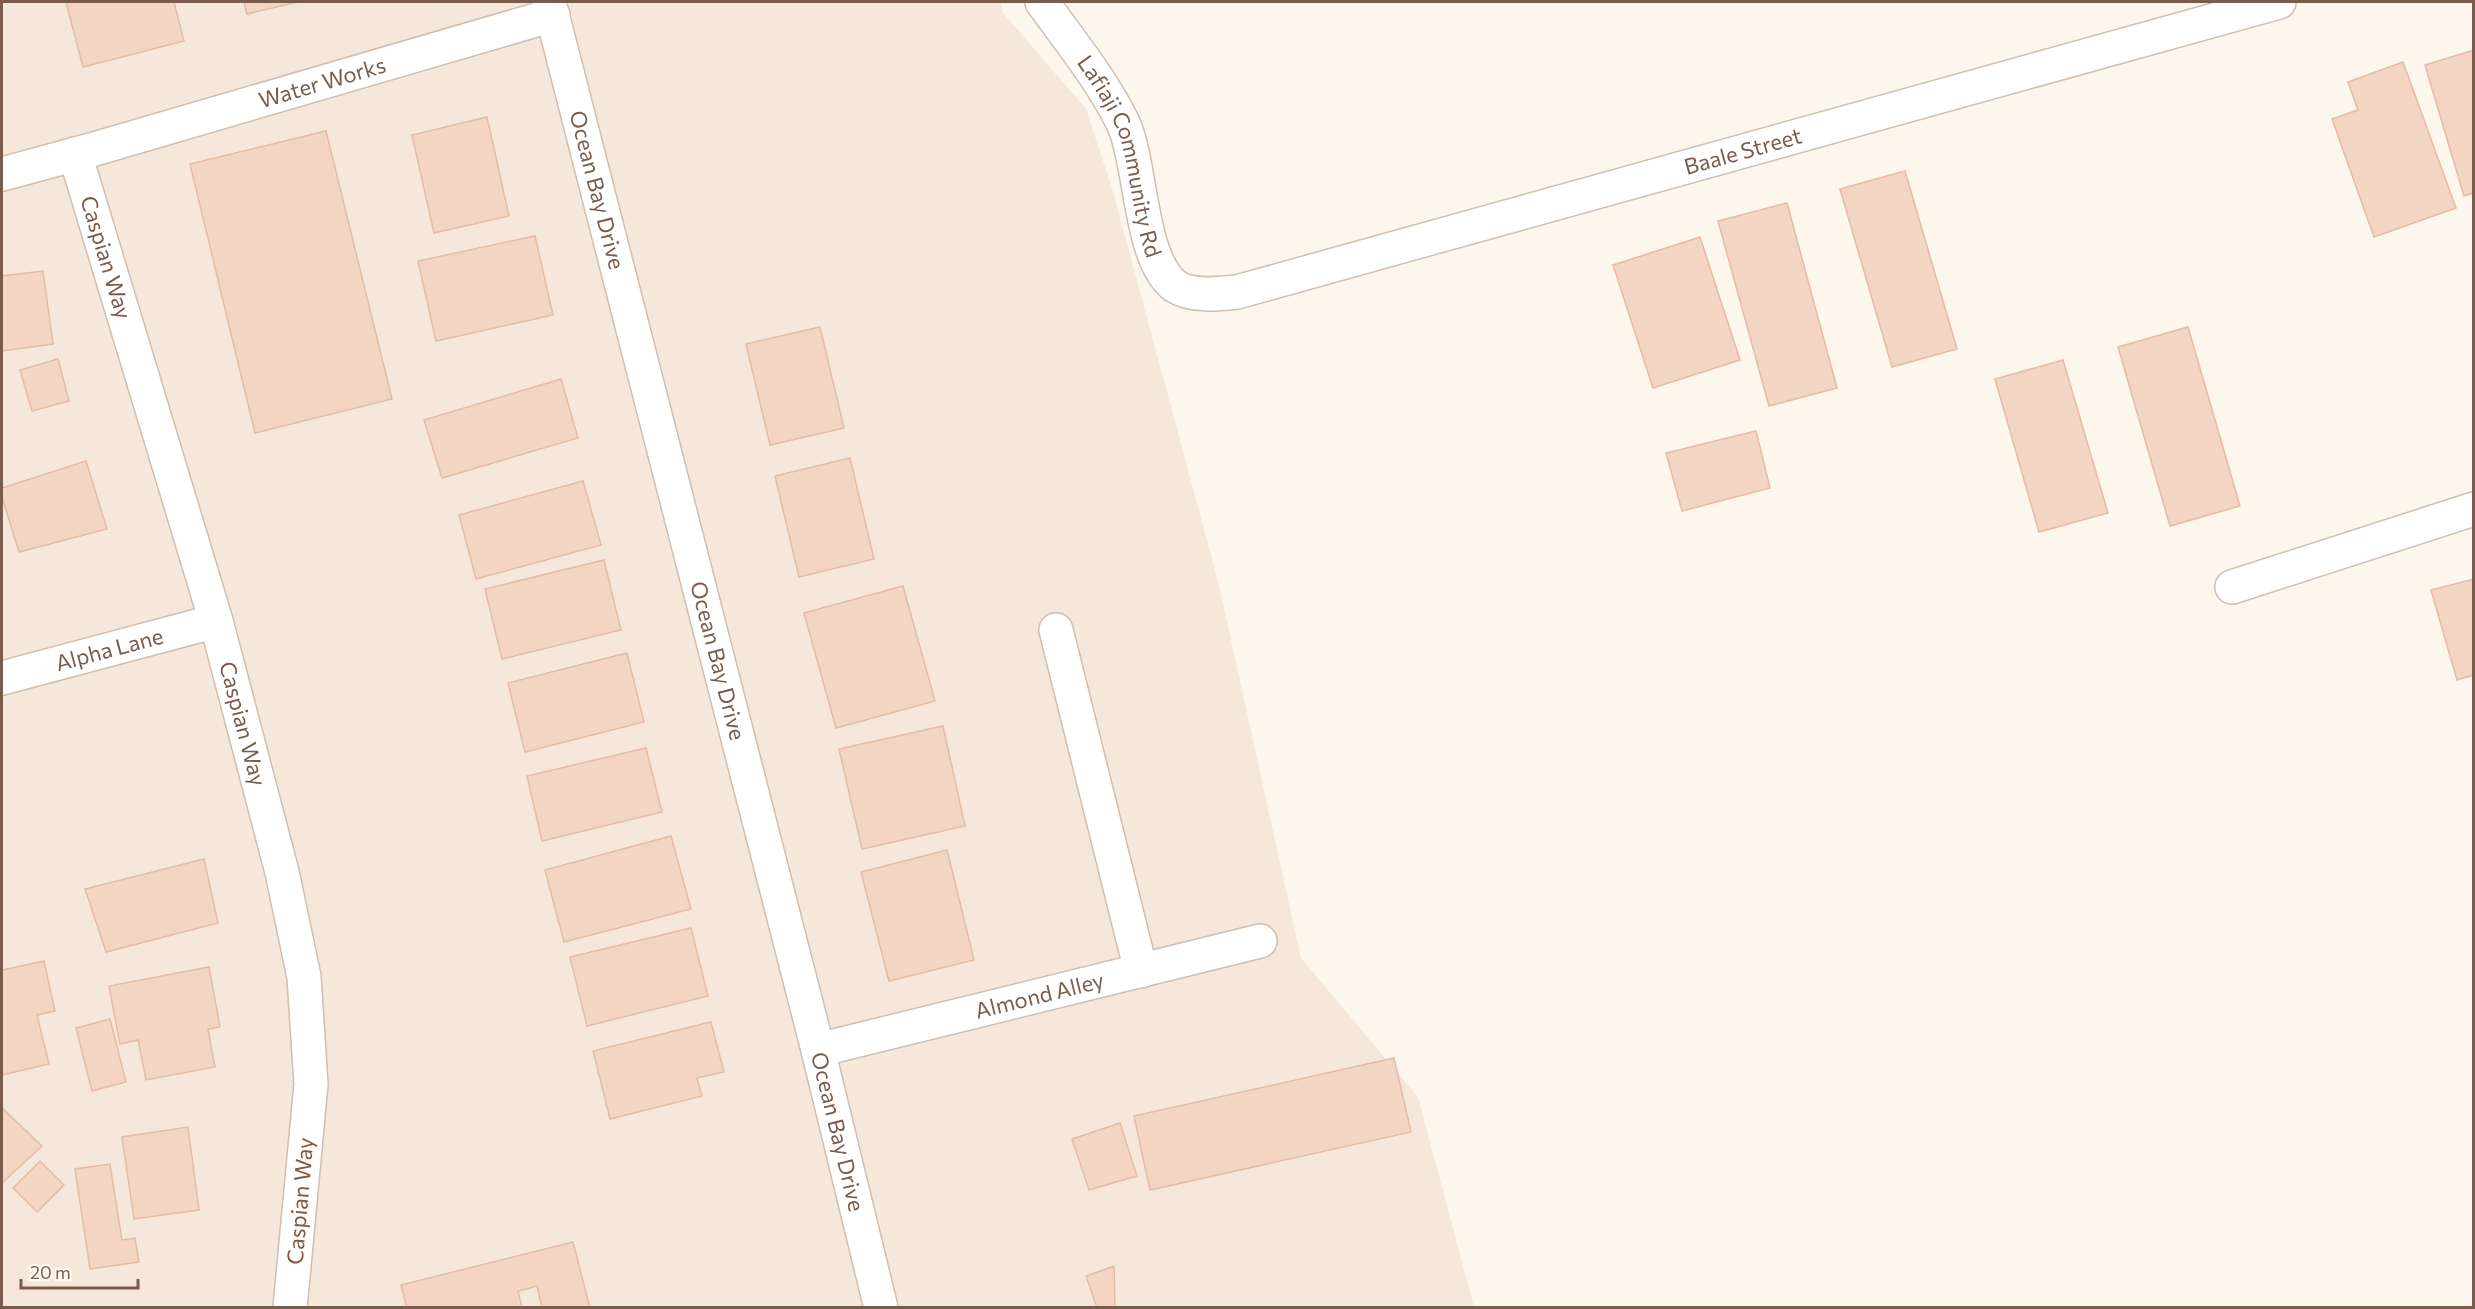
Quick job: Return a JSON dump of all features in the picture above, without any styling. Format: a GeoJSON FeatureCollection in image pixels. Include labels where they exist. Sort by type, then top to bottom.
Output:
{"type":"FeatureCollection","features":[{"type":"Feature","properties":{"kind":"street","name":"Lafiaji Community Rd"},"geometry":{"type":"LineString","coordinates":[[1042,2],[1109,98],[1124,126],[1156,262],[1176,286],[1206,295]]}},
{"type":"Feature","properties":{"kind":"street","name":"Baale Street"},"geometry":{"type":"LineString","coordinates":[[1206,295],[1238,292],[2279,2]]}},
{"type":"Feature","properties":{"kind":"street","name":"Water Works"},"geometry":{"type":"LineString","coordinates":[[2,174],[83,152],[551,8]]}},
{"type":"Feature","properties":{"kind":"street","name":"Ocean Bay Drive"},"geometry":{"type":"LineString","coordinates":[[551,8],[818,1050],[881,1308]]}},
{"type":"Feature","properties":{"kind":"street","name":"Caspian Way"},"geometry":{"type":"LineString","coordinates":[[83,152],[216,621],[282,872],[304,977],[311,1084],[290,1308]]}},
{"type":"Feature","properties":{"kind":"street"},"geometry":{"type":"LineString","coordinates":[[2232,587],[2474,509]]}},
{"type":"Feature","properties":{"kind":"street","name":"Alpha Lane"},"geometry":{"type":"LineString","coordinates":[[2,678],[216,621]]}},
{"type":"Feature","properties":{"kind":"street"},"geometry":{"type":"LineString","coordinates":[[1056,630],[1141,971]]}},
{"type":"Feature","properties":{"kind":"street","name":"Almond Alley"},"geometry":{"type":"LineString","coordinates":[[818,1050],[1260,941]]}},
{"type":"Feature","properties":{"kind":"shaded area"},"geometry":{"type":"Polygon","coordinates":[[[2,2],[1000,2],[1003,13],[1086,109],[1112,188],[1218,581],[1301,958],[1418,1097],[1474,1307],[2,1308],[2,2]]]}},
{"type":"Feature","properties":{"kind":"building"},"geometry":{"type":"Polygon","coordinates":[[[66,2],[174,2],[184,41],[83,67],[66,2]]]}},
{"type":"Feature","properties":{"kind":"building"},"geometry":{"type":"Polygon","coordinates":[[[244,2],[298,2],[247,14],[244,2]]]}},
{"type":"Feature","properties":{"kind":"building"},"geometry":{"type":"Polygon","coordinates":[[[2474,50],[2474,193],[2464,196],[2425,65],[2474,50]]]}},
{"type":"Feature","properties":{"kind":"building"},"geometry":{"type":"Polygon","coordinates":[[[2403,62],[2456,208],[2374,237],[2332,119],[2358,110],[2348,82],[2403,62]]]}},
{"type":"Feature","properties":{"kind":"building"},"geometry":{"type":"Polygon","coordinates":[[[487,117],[509,216],[434,233],[412,135],[487,117]]]}},
{"type":"Feature","properties":{"kind":"building"},"geometry":{"type":"Polygon","coordinates":[[[326,131],[392,399],[255,433],[190,164],[326,131]]]}},
{"type":"Feature","properties":{"kind":"building"},"geometry":{"type":"Polygon","coordinates":[[[1905,171],[1957,349],[1892,367],[1840,189],[1905,171]]]}},
{"type":"Feature","properties":{"kind":"building"},"geometry":{"type":"Polygon","coordinates":[[[1787,203],[1837,388],[1769,406],[1718,221],[1787,203]]]}},
{"type":"Feature","properties":{"kind":"building"},"geometry":{"type":"Polygon","coordinates":[[[535,236],[553,315],[436,341],[418,261],[535,236]]]}},
{"type":"Feature","properties":{"kind":"building"},"geometry":{"type":"Polygon","coordinates":[[[1700,237],[1740,360],[1653,388],[1613,265],[1700,237]]]}},
{"type":"Feature","properties":{"kind":"building"},"geometry":{"type":"Polygon","coordinates":[[[43,271],[53,344],[2,351],[2,276],[43,271]]]}},
{"type":"Feature","properties":{"kind":"building"},"geometry":{"type":"Polygon","coordinates":[[[820,327],[844,428],[770,445],[746,344],[820,327]]]}},
{"type":"Feature","properties":{"kind":"building"},"geometry":{"type":"Polygon","coordinates":[[[2188,327],[2240,506],[2170,526],[2118,347],[2188,327]]]}},
{"type":"Feature","properties":{"kind":"building"},"geometry":{"type":"Polygon","coordinates":[[[58,359],[69,401],[32,411],[20,370],[58,359]]]}},
{"type":"Feature","properties":{"kind":"building"},"geometry":{"type":"Polygon","coordinates":[[[2063,360],[2108,513],[2039,532],[1995,379],[2063,360]]]}},
{"type":"Feature","properties":{"kind":"building"},"geometry":{"type":"Polygon","coordinates":[[[561,379],[578,438],[442,478],[424,420],[561,379]]]}},
{"type":"Feature","properties":{"kind":"building"},"geometry":{"type":"Polygon","coordinates":[[[1756,431],[1770,488],[1682,511],[1666,453],[1756,431]]]}},
{"type":"Feature","properties":{"kind":"building"},"geometry":{"type":"Polygon","coordinates":[[[850,458],[874,559],[799,577],[775,476],[850,458]]]}},
{"type":"Feature","properties":{"kind":"building"},"geometry":{"type":"Polygon","coordinates":[[[86,461],[107,529],[19,552],[2,497],[2,488],[86,461]]]}},
{"type":"Feature","properties":{"kind":"building"},"geometry":{"type":"Polygon","coordinates":[[[583,481],[601,545],[476,579],[459,515],[583,481]]]}},
{"type":"Feature","properties":{"kind":"building"},"geometry":{"type":"Polygon","coordinates":[[[604,560],[621,630],[502,659],[485,589],[604,560]]]}},
{"type":"Feature","properties":{"kind":"building"},"geometry":{"type":"Polygon","coordinates":[[[2474,579],[2474,675],[2457,680],[2431,590],[2474,579]]]}},
{"type":"Feature","properties":{"kind":"building"},"geometry":{"type":"Polygon","coordinates":[[[903,586],[935,701],[836,728],[804,613],[903,586]]]}},
{"type":"Feature","properties":{"kind":"building"},"geometry":{"type":"Polygon","coordinates":[[[627,653],[644,722],[525,752],[508,683],[627,653]]]}},
{"type":"Feature","properties":{"kind":"building"},"geometry":{"type":"Polygon","coordinates":[[[943,726],[965,826],[862,849],[839,749],[943,726]]]}},
{"type":"Feature","properties":{"kind":"building"},"geometry":{"type":"Polygon","coordinates":[[[646,748],[662,812],[542,841],[527,776],[646,748]]]}},
{"type":"Feature","properties":{"kind":"building"},"geometry":{"type":"Polygon","coordinates":[[[671,836],[691,909],[564,942],[545,870],[671,836]]]}},
{"type":"Feature","properties":{"kind":"building"},"geometry":{"type":"Polygon","coordinates":[[[947,850],[974,960],[889,981],[861,872],[947,850]]]}},
{"type":"Feature","properties":{"kind":"building"},"geometry":{"type":"Polygon","coordinates":[[[204,859],[218,923],[106,952],[85,889],[204,859]]]}},
{"type":"Feature","properties":{"kind":"building"},"geometry":{"type":"Polygon","coordinates":[[[691,928],[708,996],[587,1026],[570,957],[691,928]]]}},
{"type":"Feature","properties":{"kind":"building"},"geometry":{"type":"Polygon","coordinates":[[[44,961],[55,1011],[37,1015],[49,1064],[2,1075],[2,970],[44,961]]]}},
{"type":"Feature","properties":{"kind":"building"},"geometry":{"type":"Polygon","coordinates":[[[209,967],[220,1027],[208,1029],[215,1067],[146,1080],[138,1040],[120,1044],[109,986],[209,967]]]}},
{"type":"Feature","properties":{"kind":"building"},"geometry":{"type":"Polygon","coordinates":[[[110,1019],[126,1082],[92,1091],[76,1028],[110,1019]]]}},
{"type":"Feature","properties":{"kind":"building"},"geometry":{"type":"Polygon","coordinates":[[[711,1022],[724,1072],[697,1078],[702,1096],[610,1119],[593,1051],[711,1022]]]}},
{"type":"Feature","properties":{"kind":"building"},"geometry":{"type":"Polygon","coordinates":[[[1394,1058],[1411,1132],[1150,1190],[1134,1116],[1394,1058]]]}},
{"type":"Feature","properties":{"kind":"building"},"geometry":{"type":"Polygon","coordinates":[[[2,1108],[42,1146],[2,1183],[2,1108]]]}},
{"type":"Feature","properties":{"kind":"building"},"geometry":{"type":"Polygon","coordinates":[[[1120,1123],[1137,1176],[1089,1190],[1072,1139],[1120,1123]]]}},
{"type":"Feature","properties":{"kind":"building"},"geometry":{"type":"Polygon","coordinates":[[[188,1127],[199,1210],[134,1219],[122,1137],[188,1127]]]}},
{"type":"Feature","properties":{"kind":"building"},"geometry":{"type":"Polygon","coordinates":[[[40,1161],[64,1185],[37,1212],[13,1188],[40,1161]]]}},
{"type":"Feature","properties":{"kind":"building"},"geometry":{"type":"Polygon","coordinates":[[[110,1164],[122,1240],[135,1238],[139,1262],[90,1269],[75,1169],[110,1164]]]}},
{"type":"Feature","properties":{"kind":"building"},"geometry":{"type":"Polygon","coordinates":[[[573,1242],[590,1308],[542,1308],[537,1286],[518,1291],[522,1308],[407,1308],[401,1285],[573,1242]]]}},
{"type":"Feature","properties":{"kind":"building"},"geometry":{"type":"Polygon","coordinates":[[[1114,1266],[1115,1307],[1097,1308],[1086,1276],[1114,1266]]]}}]}
